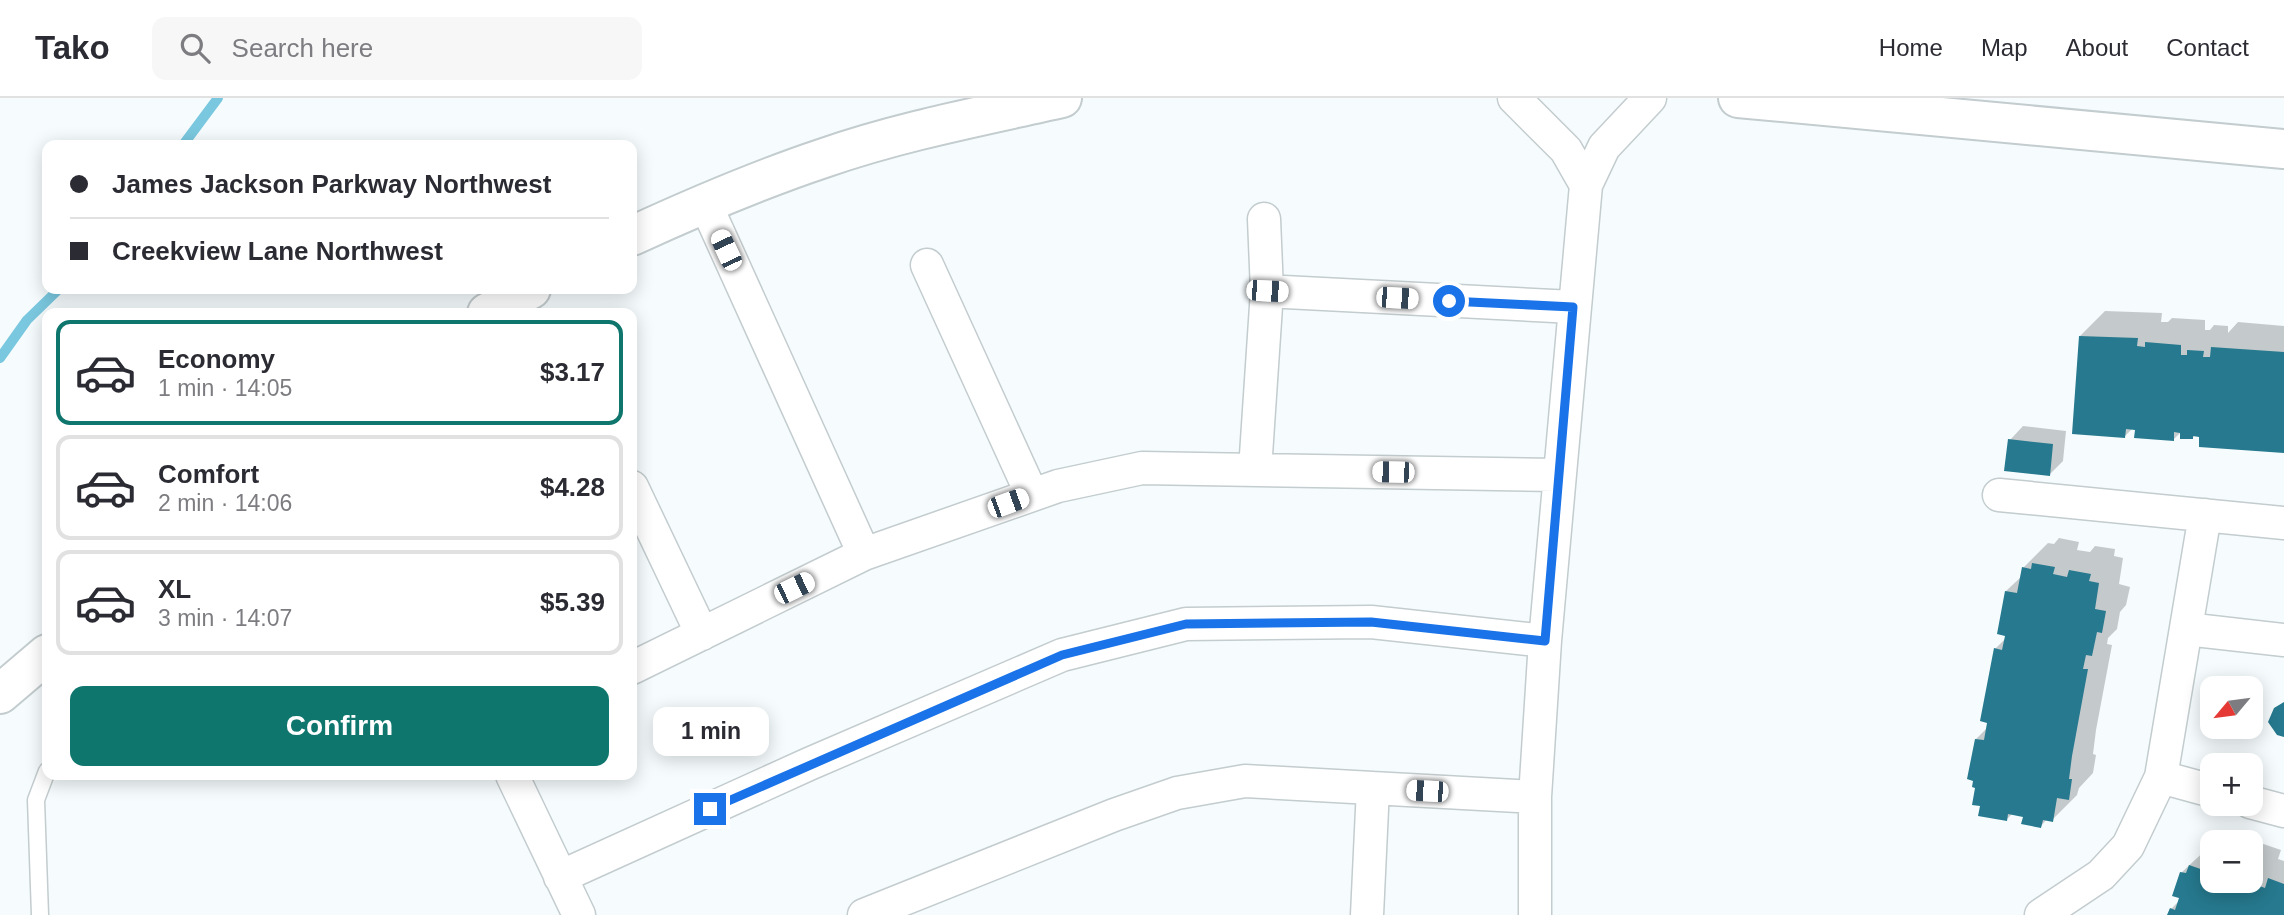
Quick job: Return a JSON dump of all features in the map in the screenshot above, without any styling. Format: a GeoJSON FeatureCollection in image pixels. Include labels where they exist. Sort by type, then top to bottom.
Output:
{"type":"FeatureCollection","features":[{"type":"Feature","properties":{"kind":"main road"},"geometry":{"type":"LineString","coordinates":[[637,234],[705,203],[850,150],[939,124],[1062,98]]}},
{"type":"Feature","properties":{"kind":"main road"},"geometry":{"type":"LineString","coordinates":[[1738,98],[2284,149]]}},
{"type":"Feature","properties":{"kind":"main road"},"geometry":{"type":"LineString","coordinates":[[496,308],[522,294]]}},
{"type":"Feature","properties":{"kind":"main road"},"geometry":{"type":"LineString","coordinates":[[0,694],[42,658]]}},
{"type":"Feature","properties":{"kind":"street"},"geometry":{"type":"LineString","coordinates":[[1514,98],[1566,150],[1586,185]]}},
{"type":"Feature","properties":{"kind":"street"},"geometry":{"type":"LineString","coordinates":[[1535,915],[1535,797],[1545,641],[1586,185],[1604,147],[1650,98]]}},
{"type":"Feature","properties":{"kind":"street"},"geometry":{"type":"LineString","coordinates":[[705,203],[864,554]]}},
{"type":"Feature","properties":{"kind":"street"},"geometry":{"type":"LineString","coordinates":[[1255,470],[1267,291],[1264,219]]}},
{"type":"Feature","properties":{"kind":"street"},"geometry":{"type":"LineString","coordinates":[[927,265],[1032,495]]}},
{"type":"Feature","properties":{"kind":"street"},"geometry":{"type":"LineString","coordinates":[[1267,291],[1573,307]]}},
{"type":"Feature","properties":{"kind":"street"},"geometry":{"type":"LineString","coordinates":[[637,666],[864,554],[1058,486],[1142,468],[1558,475]]}},
{"type":"Feature","properties":{"kind":"street"},"geometry":{"type":"LineString","coordinates":[[1998,495],[2284,523]]}},
{"type":"Feature","properties":{"kind":"street"},"geometry":{"type":"LineString","coordinates":[[637,498],[702,634]]}},
{"type":"Feature","properties":{"kind":"street"},"geometry":{"type":"LineString","coordinates":[[2041,915],[2101,875],[2128,846],[2161,777],[2205,515]]}},
{"type":"Feature","properties":{"kind":"street"},"geometry":{"type":"LineString","coordinates":[[560,877],[809,764],[1062,655],[1186,624],[1371,622],[1545,641]]}},
{"type":"Feature","properties":{"kind":"street"},"geometry":{"type":"LineString","coordinates":[[2186,629],[2284,640]]}},
{"type":"Feature","properties":{"kind":"street"},"geometry":{"type":"LineString","coordinates":[[2161,777],[2200,788]]}},
{"type":"Feature","properties":{"kind":"street"},"geometry":{"type":"LineString","coordinates":[[514,780],[579,915]]}},
{"type":"Feature","properties":{"kind":"street"},"geometry":{"type":"LineString","coordinates":[[864,915],[1114,815],[1177,793],[1245,781],[1535,797]]}},
{"type":"Feature","properties":{"kind":"street"},"geometry":{"type":"LineString","coordinates":[[1367,915],[1373,788]]}},
{"type":"Feature","properties":{"kind":"street"},"geometry":{"type":"LineString","coordinates":[[2263,805],[2284,811]]}},
{"type":"Feature","properties":{"kind":"lane"},"geometry":{"type":"LineString","coordinates":[[40,915],[36,800],[44,780]]}},
{"type":"Feature","properties":{"kind":"building"},"geometry":{"type":"Polygon","coordinates":[[[2079,336],[2138,338],[2137,346],[2145,347],[2145,342],[2181,345],[2181,355],[2187,355],[2187,350],[2204,351],[2203,357],[2210,357],[2211,347],[2284,352],[2284,453],[2199,447],[2199,437],[2180,439],[2180,433],[2174,432],[2174,441],[2134,438],[2135,430],[2126,429],[2125,438],[2072,434],[2079,336]]]}},
{"type":"Feature","properties":{"kind":"building"},"geometry":{"type":"Polygon","coordinates":[[[2008,439],[2053,444],[2050,476],[2004,471],[2008,439]]]}},
{"type":"Feature","properties":{"kind":"building"},"geometry":{"type":"Polygon","coordinates":[[[2032,563],[2055,567],[2053,574],[2067,577],[2069,570],[2091,574],[2089,581],[2099,583],[2095,609],[2106,611],[2102,633],[2097,632],[2092,656],[2086,655],[2083,669],[2088,669],[2072,756],[2069,800],[2057,798],[2053,822],[2043,820],[2041,828],[2021,824],[2023,817],[2008,814],[2007,821],[1978,816],[1980,806],[1972,805],[1975,788],[1972,787],[1973,781],[1967,779],[1975,739],[1984,740],[1987,723],[1980,721],[1994,648],[2002,650],[2005,636],[1997,634],[2005,591],[2017,593],[2022,567],[2031,569],[2032,563]]]}},
{"type":"Feature","properties":{"kind":"building"},"geometry":{"type":"Polygon","coordinates":[[[2284,702],[2284,737],[2277,735],[2268,722],[2274,708],[2284,702]]]}},
{"type":"Feature","properties":{"kind":"building"},"geometry":{"type":"Polygon","coordinates":[[[2189,865],[2200,869],[2200,893],[2263,893],[2268,878],[2284,884],[2284,915],[2167,915],[2170,908],[2175,910],[2179,898],[2172,896],[2180,872],[2186,873],[2189,865]]]}},
{"type":"Feature","properties":{"kind":"waterway"},"geometry":{"type":"LineString","coordinates":[[187,140],[218,98]]}},
{"type":"Feature","properties":{"kind":"waterway"},"geometry":{"type":"LineString","coordinates":[[0,358],[27,320],[54,294]]}},
{"type":"Feature","properties":{"kind":"route"},"geometry":{"type":"LineString","coordinates":[[710,809],[1062,655],[1186,624],[1371,622],[1545,641],[1573,307],[1449,301]]}}]}
